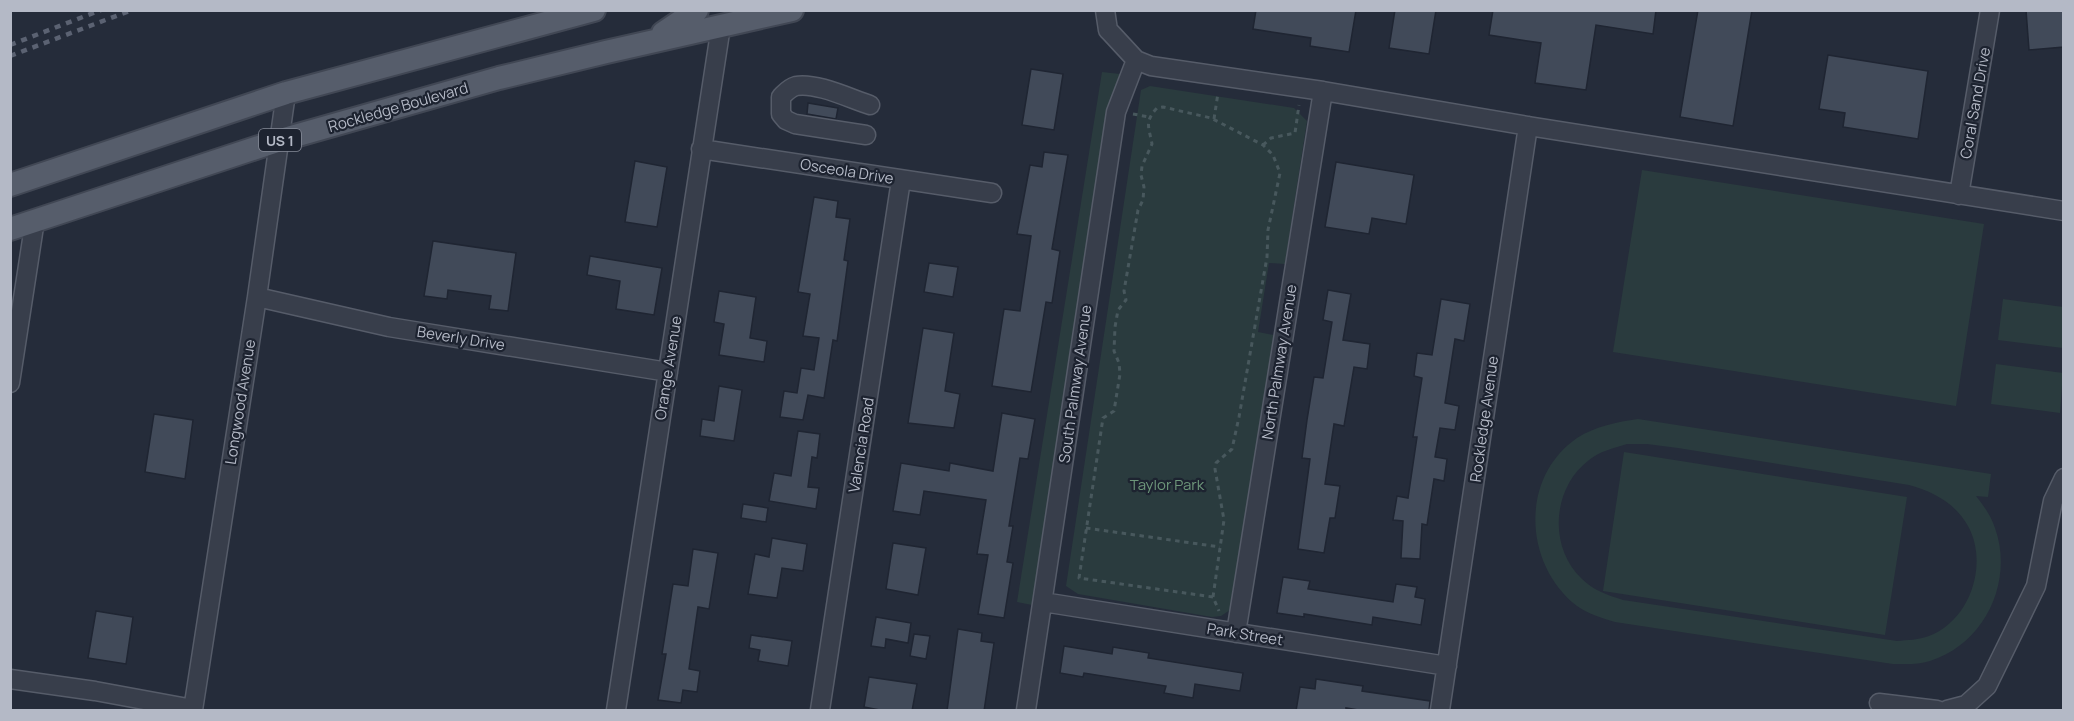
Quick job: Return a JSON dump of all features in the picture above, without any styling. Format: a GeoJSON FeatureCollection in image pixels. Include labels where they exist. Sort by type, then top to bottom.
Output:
{"type":"FeatureCollection","features":[{"type":"Feature","properties":{"kind":"main road"},"geometry":{"type":"LineString","coordinates":[[10,184],[286,93],[594,10]]}},
{"type":"Feature","properties":{"kind":"main road"},"geometry":{"type":"LineString","coordinates":[[649,42],[698,10]]}},
{"type":"Feature","properties":{"kind":"main road","name":"Rockledge Boulevard"},"geometry":{"type":"LineString","coordinates":[[10,229],[278,141],[499,78],[649,42],[725,18],[792,10]]}},
{"type":"Feature","properties":{"kind":"street"},"geometry":{"type":"LineString","coordinates":[[1105,10],[1108,30],[1144,63],[2064,211]]}},
{"type":"Feature","properties":{"kind":"street","name":"Coral Sand Drive"},"geometry":{"type":"LineString","coordinates":[[1959,195],[1990,10]]}},
{"type":"Feature","properties":{"kind":"street","name":"Orange Avenue"},"geometry":{"type":"LineString","coordinates":[[616,711],[701,149],[725,18]]}},
{"type":"Feature","properties":{"kind":"street","name":"South Palmway Avenue"},"geometry":{"type":"LineString","coordinates":[[1026,711],[1116,112],[1144,63]]}},
{"type":"Feature","properties":{"kind":"street"},"geometry":{"type":"LineString","coordinates":[[866,135],[795,124],[786,120],[781,114],[781,97],[789,89],[798,86],[812,86],[870,105]]}},
{"type":"Feature","properties":{"kind":"street","name":"North Palmway Avenue"},"geometry":{"type":"LineString","coordinates":[[1236,633],[1323,91]]}},
{"type":"Feature","properties":{"kind":"street","name":"Longwood Avenue"},"geometry":{"type":"LineString","coordinates":[[193,710],[286,93]]}},
{"type":"Feature","properties":{"kind":"street","name":"Rockledge Avenue"},"geometry":{"type":"LineString","coordinates":[[1440,711],[1528,126]]}},
{"type":"Feature","properties":{"kind":"street","name":"Osceola Drive"},"geometry":{"type":"LineString","coordinates":[[701,149],[992,193]]}},
{"type":"Feature","properties":{"kind":"street","name":"Valencia Road"},"geometry":{"type":"LineString","coordinates":[[820,711],[901,180]]}},
{"type":"Feature","properties":{"kind":"street"},"geometry":{"type":"LineString","coordinates":[[10,383],[35,220]]}},
{"type":"Feature","properties":{"kind":"street","name":"Beverly Drive"},"geometry":{"type":"LineString","coordinates":[[257,297],[389,327],[668,372]]}},
{"type":"Feature","properties":{"kind":"street"},"geometry":{"type":"LineString","coordinates":[[1947,711],[1966,705],[1987,687],[2036,586],[2053,501],[2064,478]]}},
{"type":"Feature","properties":{"kind":"street","name":"Park Street"},"geometry":{"type":"LineString","coordinates":[[1042,602],[1447,666]]}},
{"type":"Feature","properties":{"kind":"street"},"geometry":{"type":"LineString","coordinates":[[10,679],[95,691],[193,710]]}},
{"type":"Feature","properties":{"kind":"street"},"geometry":{"type":"LineString","coordinates":[[1879,702],[1937,711]]}},
{"type":"Feature","properties":{"kind":"path"},"geometry":{"type":"LineString","coordinates":[[1214,119],[1218,93]]}},
{"type":"Feature","properties":{"kind":"path"},"geometry":{"type":"LineString","coordinates":[[1263,145],[1271,138],[1295,133],[1299,105]]}},
{"type":"Feature","properties":{"kind":"path"},"geometry":{"type":"LineString","coordinates":[[1213,597],[1079,578],[1103,418],[1114,411],[1120,374],[1119,363],[1114,351],[1115,327],[1118,310],[1126,300],[1124,291],[1138,210],[1143,200],[1142,166],[1152,144],[1148,126],[1149,118],[1156,108],[1163,107],[1214,119],[1263,145],[1273,155],[1280,172],[1268,230],[1267,257],[1239,417],[1232,449],[1216,463],[1215,470],[1224,520],[1213,597],[1221,616]]}},
{"type":"Feature","properties":{"kind":"path"},"geometry":{"type":"LineString","coordinates":[[1086,528],[1220,547]]}},
{"type":"Feature","properties":{"kind":"green space"},"geometry":{"type":"Polygon","coordinates":[[[1102,72],[1120,74],[1107,110],[1032,605],[1017,602],[1102,72]]]}},
{"type":"Feature","properties":{"kind":"green space","name":"Taylor Park"},"geometry":{"type":"Polygon","coordinates":[[[1150,86],[1294,108],[1307,121],[1285,264],[1269,263],[1258,332],[1274,335],[1233,608],[1221,616],[1212,617],[1078,594],[1066,586],[1141,90],[1150,86]]]}},
{"type":"Feature","properties":{"kind":"green space"},"geometry":{"type":"Polygon","coordinates":[[[1642,170],[1984,224],[1956,406],[1613,352],[1642,170]]]}},
{"type":"Feature","properties":{"kind":"green space"},"geometry":{"type":"Polygon","coordinates":[[[2003,299],[2063,307],[2063,348],[1998,340],[2003,299]]]}},
{"type":"Feature","properties":{"kind":"green space"},"geometry":{"type":"Polygon","coordinates":[[[1996,364],[2063,373],[2060,413],[1991,404],[1996,364]]]}},
{"type":"Feature","properties":{"kind":"green space"},"geometry":{"type":"Polygon","coordinates":[[[1638,419],[1991,474],[1988,497],[1976,496],[1991,519],[2000,548],[2001,569],[1990,608],[1980,625],[1949,653],[1916,664],[1893,664],[1615,622],[1595,616],[1577,606],[1559,589],[1546,568],[1538,545],[1535,522],[1538,498],[1545,475],[1558,455],[1577,438],[1614,423],[1638,419]],[[1627,444],[1593,457],[1577,472],[1562,502],[1559,518],[1564,551],[1571,566],[1582,579],[1601,592],[1623,600],[1897,641],[1929,636],[1943,629],[1965,605],[1976,574],[1977,557],[1974,541],[1963,518],[1943,499],[1909,485],[1647,444],[1627,444]]]}},
{"type":"Feature","properties":{"kind":"green space"},"geometry":{"type":"Polygon","coordinates":[[[1624,452],[1907,497],[1885,635],[1603,591],[1624,452]]]}},
{"type":"Feature","properties":{"kind":"building"},"geometry":{"type":"Polygon","coordinates":[[[1256,10],[1356,10],[1349,52],[1310,46],[1311,38],[1253,29],[1256,10]]]}},
{"type":"Feature","properties":{"kind":"building"},"geometry":{"type":"Polygon","coordinates":[[[1395,10],[1436,10],[1429,54],[1389,48],[1395,10]]]}},
{"type":"Feature","properties":{"kind":"building"},"geometry":{"type":"Polygon","coordinates":[[[1493,10],[1656,10],[1653,34],[1596,25],[1586,90],[1535,83],[1541,43],[1489,35],[1493,10]]]}},
{"type":"Feature","properties":{"kind":"building"},"geometry":{"type":"Polygon","coordinates":[[[1698,10],[1752,10],[1733,126],[1680,117],[1698,10]]]}},
{"type":"Feature","properties":{"kind":"building"},"geometry":{"type":"Polygon","coordinates":[[[2026,10],[2064,10],[2064,47],[2029,50],[2026,10]]]}},
{"type":"Feature","properties":{"kind":"building"},"geometry":{"type":"Polygon","coordinates":[[[1828,55],[1928,71],[1918,139],[1843,127],[1845,113],[1819,109],[1828,55]]]}},
{"type":"Feature","properties":{"kind":"building"},"geometry":{"type":"Polygon","coordinates":[[[1031,69],[1063,74],[1054,130],[1022,125],[1031,69]]]}},
{"type":"Feature","properties":{"kind":"building"},"geometry":{"type":"Polygon","coordinates":[[[808,103],[838,108],[836,119],[807,114],[808,103]]]}},
{"type":"Feature","properties":{"kind":"building"},"geometry":{"type":"Polygon","coordinates":[[[1044,152],[1068,155],[1052,249],[1060,251],[1052,303],[1046,302],[1031,392],[992,386],[1004,309],[1020,311],[1031,236],[1017,234],[1030,165],[1042,167],[1044,152]]]}},
{"type":"Feature","properties":{"kind":"building"},"geometry":{"type":"Polygon","coordinates":[[[635,161],[667,167],[657,227],[625,222],[635,161]]]}},
{"type":"Feature","properties":{"kind":"building"},"geometry":{"type":"Polygon","coordinates":[[[1336,162],[1414,175],[1406,224],[1372,218],[1369,234],[1325,227],[1336,162]]]}},
{"type":"Feature","properties":{"kind":"building"},"geometry":{"type":"Polygon","coordinates":[[[814,197],[838,201],[836,217],[850,219],[844,260],[848,261],[837,341],[833,340],[824,398],[808,395],[803,420],[780,417],[784,391],[797,393],[801,368],[814,370],[819,338],[803,336],[810,294],[798,292],[814,197]]]}},
{"type":"Feature","properties":{"kind":"building"},"geometry":{"type":"Polygon","coordinates":[[[433,241],[516,253],[508,311],[489,309],[491,296],[448,290],[447,299],[424,296],[433,241]]]}},
{"type":"Feature","properties":{"kind":"building"},"geometry":{"type":"Polygon","coordinates":[[[590,256],[662,268],[654,315],[616,309],[620,281],[587,275],[590,256]]]}},
{"type":"Feature","properties":{"kind":"building"},"geometry":{"type":"Polygon","coordinates":[[[929,263],[958,267],[953,297],[924,292],[929,263]]]}},
{"type":"Feature","properties":{"kind":"building"},"geometry":{"type":"Polygon","coordinates":[[[1328,290],[1351,294],[1343,340],[1370,344],[1367,369],[1354,367],[1344,426],[1334,424],[1325,484],[1340,486],[1335,518],[1330,518],[1324,553],[1298,549],[1310,459],[1302,458],[1307,420],[1314,377],[1323,378],[1332,322],[1323,320],[1328,290]]]}},
{"type":"Feature","properties":{"kind":"building"},"geometry":{"type":"Polygon","coordinates":[[[719,291],[756,297],[750,338],[767,341],[764,362],[719,355],[724,324],[714,322],[719,291]]]}},
{"type":"Feature","properties":{"kind":"building"},"geometry":{"type":"Polygon","coordinates":[[[1441,299],[1470,304],[1464,341],[1455,339],[1445,403],[1459,406],[1455,430],[1440,428],[1435,457],[1447,459],[1444,481],[1434,479],[1427,525],[1422,524],[1420,559],[1401,558],[1403,521],[1393,520],[1397,496],[1408,498],[1417,437],[1413,437],[1422,378],[1414,376],[1417,353],[1432,355],[1441,299]]]}},
{"type":"Feature","properties":{"kind":"building"},"geometry":{"type":"Polygon","coordinates":[[[923,328],[954,333],[945,391],[960,394],[954,428],[908,423],[923,328]]]}},
{"type":"Feature","properties":{"kind":"building"},"geometry":{"type":"Polygon","coordinates":[[[719,386],[742,390],[734,441],[700,436],[702,419],[714,421],[719,386]]]}},
{"type":"Feature","properties":{"kind":"building"},"geometry":{"type":"Polygon","coordinates":[[[1002,413],[1035,419],[1028,459],[1020,458],[1009,526],[1013,526],[1007,562],[1013,563],[1004,618],[978,614],[988,555],[977,554],[986,500],[924,491],[920,515],[893,511],[901,463],[949,471],[950,463],[993,471],[1002,413]]]}},
{"type":"Feature","properties":{"kind":"building"},"geometry":{"type":"Polygon","coordinates":[[[154,414],[193,420],[185,479],[145,472],[154,414]]]}},
{"type":"Feature","properties":{"kind":"building"},"geometry":{"type":"Polygon","coordinates":[[[798,431],[820,434],[817,458],[812,457],[808,487],[819,488],[816,509],[769,501],[774,473],[791,476],[798,431]]]}},
{"type":"Feature","properties":{"kind":"building"},"geometry":{"type":"Polygon","coordinates":[[[743,504],[768,508],[766,522],[741,518],[743,504]]]}},
{"type":"Feature","properties":{"kind":"building"},"geometry":{"type":"Polygon","coordinates":[[[772,538],[807,544],[803,571],[782,568],[777,598],[748,594],[755,554],[769,557],[772,538]]]}},
{"type":"Feature","properties":{"kind":"building"},"geometry":{"type":"Polygon","coordinates":[[[893,543],[926,548],[918,595],[886,589],[893,543]]]}},
{"type":"Feature","properties":{"kind":"building"},"geometry":{"type":"Polygon","coordinates":[[[693,549],[718,553],[709,609],[698,607],[689,669],[700,671],[697,692],[683,690],[681,703],[658,700],[666,654],[662,654],[673,584],[688,586],[693,549]]]}},
{"type":"Feature","properties":{"kind":"building"},"geometry":{"type":"Polygon","coordinates":[[[1283,577],[1310,581],[1308,589],[1393,602],[1396,584],[1417,587],[1415,597],[1425,599],[1421,625],[1373,617],[1372,625],[1304,614],[1304,617],[1277,613],[1283,577]]]}},
{"type":"Feature","properties":{"kind":"building"},"geometry":{"type":"Polygon","coordinates":[[[96,611],[133,617],[126,664],[88,658],[96,611]]]}},
{"type":"Feature","properties":{"kind":"building"},"geometry":{"type":"Polygon","coordinates":[[[876,617],[911,623],[908,643],[886,639],[885,648],[871,646],[876,617]]]}},
{"type":"Feature","properties":{"kind":"building"},"geometry":{"type":"Polygon","coordinates":[[[958,629],[982,633],[981,641],[994,643],[984,711],[947,711],[958,629]]]}},
{"type":"Feature","properties":{"kind":"building"},"geometry":{"type":"Polygon","coordinates":[[[914,634],[930,636],[926,659],[910,656],[914,634]]]}},
{"type":"Feature","properties":{"kind":"building"},"geometry":{"type":"Polygon","coordinates":[[[751,635],[792,641],[788,666],[758,661],[760,650],[749,648],[751,635]]]}},
{"type":"Feature","properties":{"kind":"building"},"geometry":{"type":"Polygon","coordinates":[[[1064,646],[1112,654],[1113,647],[1149,653],[1148,658],[1243,673],[1240,691],[1195,684],[1193,698],[1164,693],[1166,686],[1084,673],[1083,677],[1060,673],[1064,646]]]}},
{"type":"Feature","properties":{"kind":"building"},"geometry":{"type":"Polygon","coordinates":[[[869,677],[917,684],[912,711],[885,711],[864,707],[869,677]]]}},
{"type":"Feature","properties":{"kind":"building"},"geometry":{"type":"Polygon","coordinates":[[[1316,679],[1363,686],[1362,691],[1430,701],[1429,711],[1364,711],[1346,708],[1346,711],[1296,711],[1300,687],[1315,689],[1316,679]]]}},
{"type":"Feature","properties":{"kind":"railway"},"geometry":{"type":"LineString","coordinates":[[10,45],[101,10]]}},
{"type":"Feature","properties":{"kind":"railway"},"geometry":{"type":"LineString","coordinates":[[10,56],[132,10]]}}]}
